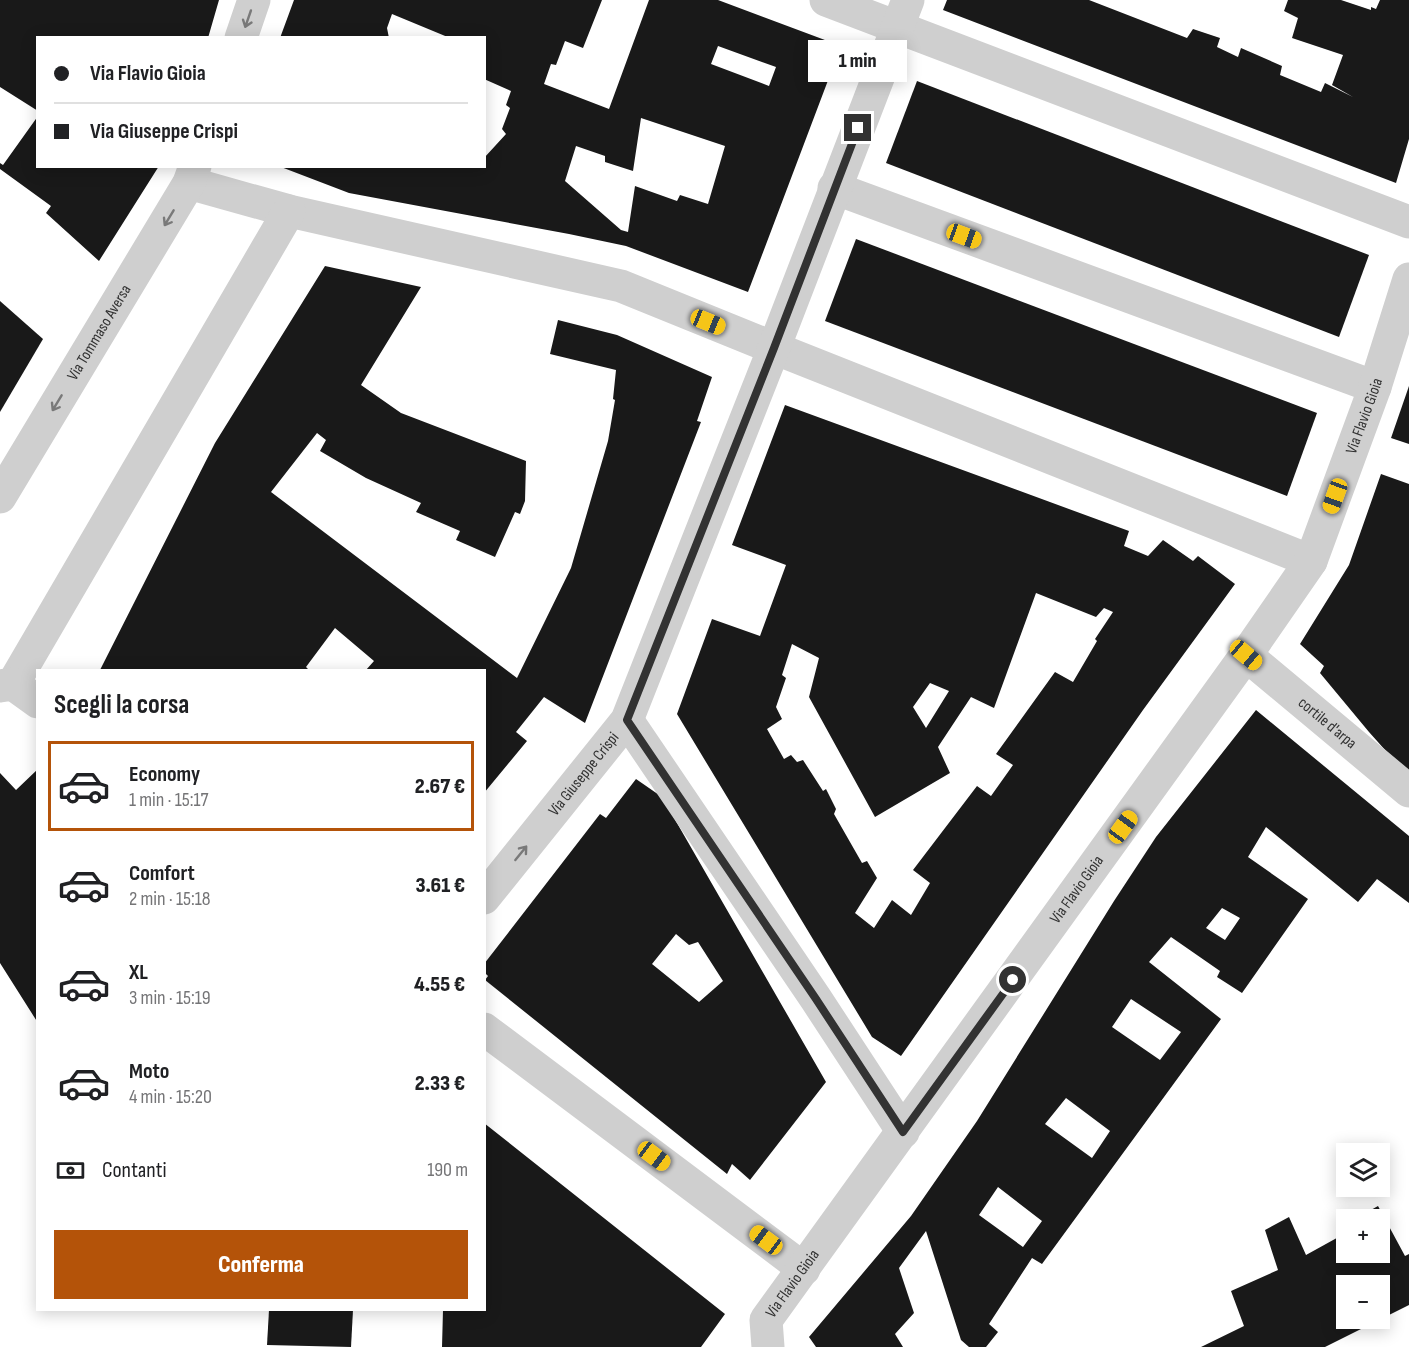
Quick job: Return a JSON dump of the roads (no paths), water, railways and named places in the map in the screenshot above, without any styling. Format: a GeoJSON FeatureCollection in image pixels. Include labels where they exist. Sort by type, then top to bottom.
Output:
{"type":"FeatureCollection","features":[{"type":"Feature","properties":{"kind":"street"},"geometry":{"type":"LineString","coordinates":[[242,36],[254,0]]}},
{"type":"Feature","properties":{"kind":"street"},"geometry":{"type":"LineString","coordinates":[[826,0],[903,14],[1409,222]]}},
{"type":"Feature","properties":{"kind":"street","name":"Via Giuseppe Crispi"},"geometry":{"type":"LineString","coordinates":[[486,896],[627,720],[903,14]]}},
{"type":"Feature","properties":{"kind":"street"},"geometry":{"type":"LineString","coordinates":[[192,175],[289,211],[621,286],[1311,561]]}},
{"type":"Feature","properties":{"kind":"street","name":"Via Tommaso Aversa"},"geometry":{"type":"LineString","coordinates":[[0,497],[192,175]]}},
{"type":"Feature","properties":{"kind":"street"},"geometry":{"type":"LineString","coordinates":[[834,188],[1375,387]]}},
{"type":"Feature","properties":{"kind":"street"},"geometry":{"type":"LineString","coordinates":[[17,691],[289,211]]}},
{"type":"Feature","properties":{"kind":"street","name":"Via Flavio Gioia"},"geometry":{"type":"LineString","coordinates":[[768,1347],[766,1320],[1246,655],[1311,561],[1375,387],[1409,279]]}},
{"type":"Feature","properties":{"kind":"street","name":"cortile d'arpa"},"geometry":{"type":"LineString","coordinates":[[1246,655],[1409,791]]}},
{"type":"Feature","properties":{"kind":"street"},"geometry":{"type":"LineString","coordinates":[[627,720],[903,1132]]}},
{"type":"Feature","properties":{"kind":"street"},"geometry":{"type":"LineString","coordinates":[[486,1030],[804,1269]]}}]}
